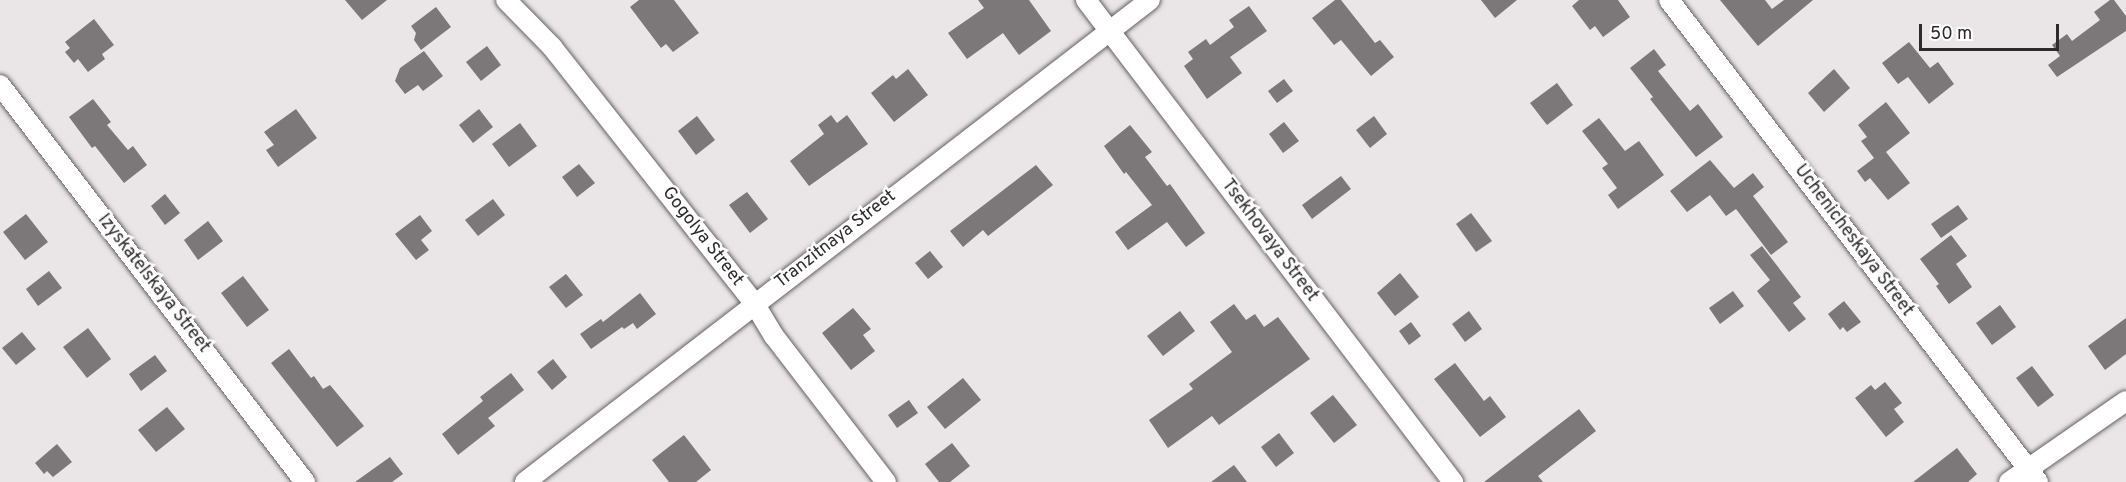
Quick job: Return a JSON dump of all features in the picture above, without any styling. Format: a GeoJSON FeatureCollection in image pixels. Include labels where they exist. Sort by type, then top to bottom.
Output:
{"type":"FeatureCollection","features":[{"type":"Feature","properties":{"kind":"street","name":"Gogolya Street"},"geometry":{"type":"LineString","coordinates":[[506,0],[552,47],[754,303],[774,336],[886,482]]}},
{"type":"Feature","properties":{"kind":"street","name":"Tsekhovaya Street"},"geometry":{"type":"LineString","coordinates":[[1086,0],[1453,482]]}},
{"type":"Feature","properties":{"kind":"street","name":"Tranzitnaya Street"},"geometry":{"type":"LineString","coordinates":[[525,482],[754,303],[1150,0]]}},
{"type":"Feature","properties":{"kind":"street","name":"Uchenicheskaya Street"},"geometry":{"type":"LineString","coordinates":[[1669,0],[2032,475]]}},
{"type":"Feature","properties":{"kind":"street","name":"Izyskatelskaya Street"},"geometry":{"type":"LineString","coordinates":[[0,86],[305,482]]}},
{"type":"Feature","properties":{"kind":"street"},"geometry":{"type":"LineString","coordinates":[[2009,482],[2032,475],[2126,401]]}},
{"type":"Feature","properties":{"kind":"building"},"geometry":{"type":"Polygon","coordinates":[[[345,0],[387,0],[362,20],[345,0]]]}},
{"type":"Feature","properties":{"kind":"building"},"geometry":{"type":"Polygon","coordinates":[[[639,0],[674,0],[699,33],[673,52],[666,44],[661,48],[630,7],[639,0]]]}},
{"type":"Feature","properties":{"kind":"building"},"geometry":{"type":"Polygon","coordinates":[[[978,0],[1029,0],[1051,31],[1019,55],[1003,33],[967,59],[948,33],[984,8],[978,0]]]}},
{"type":"Feature","properties":{"kind":"building"},"geometry":{"type":"Polygon","coordinates":[[[1335,0],[1341,0],[1375,43],[1380,40],[1394,57],[1371,76],[1341,40],[1334,45],[1312,18],[1335,0]]]}},
{"type":"Feature","properties":{"kind":"building"},"geometry":{"type":"Polygon","coordinates":[[[1481,0],[1517,0],[1495,18],[1481,0]]]}},
{"type":"Feature","properties":{"kind":"building"},"geometry":{"type":"Polygon","coordinates":[[[1579,0],[1618,0],[1630,17],[1603,37],[1595,26],[1590,30],[1572,6],[1579,0]]]}},
{"type":"Feature","properties":{"kind":"building"},"geometry":{"type":"Polygon","coordinates":[[[1720,0],[1765,0],[1772,9],[1784,0],[1813,0],[1758,46],[1720,0]]]}},
{"type":"Feature","properties":{"kind":"building"},"geometry":{"type":"Polygon","coordinates":[[[2110,0],[2114,0],[2126,16],[2126,31],[2057,77],[2048,65],[2060,56],[2052,45],[2067,34],[2072,41],[2100,20],[2094,12],[2110,0]]]}},
{"type":"Feature","properties":{"kind":"building"},"geometry":{"type":"Polygon","coordinates":[[[1249,6],[1267,31],[1230,57],[1242,73],[1207,99],[1184,66],[1193,59],[1188,52],[1206,39],[1210,45],[1234,27],[1229,20],[1249,6]]]}},
{"type":"Feature","properties":{"kind":"building"},"geometry":{"type":"Polygon","coordinates":[[[436,7],[451,27],[421,50],[414,40],[416,33],[411,26],[436,7]]]}},
{"type":"Feature","properties":{"kind":"building"},"geometry":{"type":"Polygon","coordinates":[[[94,19],[114,45],[102,54],[105,59],[88,72],[78,59],[74,63],[65,52],[70,48],[65,42],[94,19]]]}},
{"type":"Feature","properties":{"kind":"building"},"geometry":{"type":"Polygon","coordinates":[[[1909,42],[1930,68],[1938,62],[1954,84],[1929,104],[1908,77],[1898,84],[1882,63],[1909,42]]]}},
{"type":"Feature","properties":{"kind":"building"},"geometry":{"type":"Polygon","coordinates":[[[487,46],[501,65],[481,81],[466,62],[487,46]]]}},
{"type":"Feature","properties":{"kind":"building"},"geometry":{"type":"Polygon","coordinates":[[[1654,49],[1666,65],[1658,71],[1690,111],[1698,104],[1723,137],[1696,157],[1650,99],[1653,97],[1630,68],[1654,49]]]}},
{"type":"Feature","properties":{"kind":"building"},"geometry":{"type":"Polygon","coordinates":[[[424,51],[443,76],[423,91],[418,85],[405,94],[395,81],[400,68],[424,51]]]}},
{"type":"Feature","properties":{"kind":"building"},"geometry":{"type":"Polygon","coordinates":[[[908,69],[928,95],[894,122],[871,93],[893,75],[896,79],[908,69]]]}},
{"type":"Feature","properties":{"kind":"building"},"geometry":{"type":"Polygon","coordinates":[[[1834,69],[1850,88],[1824,112],[1808,93],[1834,69]]]}},
{"type":"Feature","properties":{"kind":"building"},"geometry":{"type":"Polygon","coordinates":[[[1284,79],[1293,91],[1277,103],[1268,91],[1284,79]]]}},
{"type":"Feature","properties":{"kind":"building"},"geometry":{"type":"Polygon","coordinates":[[[1557,83],[1573,105],[1547,125],[1530,103],[1557,83]]]}},
{"type":"Feature","properties":{"kind":"building"},"geometry":{"type":"Polygon","coordinates":[[[93,99],[111,122],[107,125],[128,150],[133,146],[147,165],[124,183],[95,146],[92,148],[69,117],[93,99]]]}},
{"type":"Feature","properties":{"kind":"building"},"geometry":{"type":"Polygon","coordinates":[[[1886,102],[1910,133],[1886,152],[1910,183],[1888,200],[1870,178],[1865,182],[1857,171],[1874,158],[1861,141],[1867,137],[1858,125],[1886,102]]]}},
{"type":"Feature","properties":{"kind":"building"},"geometry":{"type":"Polygon","coordinates":[[[296,109],[317,138],[278,167],[266,150],[274,145],[264,132],[296,109]]]}},
{"type":"Feature","properties":{"kind":"building"},"geometry":{"type":"Polygon","coordinates":[[[479,109],[493,127],[473,143],[459,125],[479,109]]]}},
{"type":"Feature","properties":{"kind":"building"},"geometry":{"type":"Polygon","coordinates":[[[831,115],[837,123],[847,115],[868,144],[809,186],[790,161],[824,134],[818,125],[831,115]]]}},
{"type":"Feature","properties":{"kind":"building"},"geometry":{"type":"Polygon","coordinates":[[[697,116],[715,140],[696,155],[678,131],[697,116]]]}},
{"type":"Feature","properties":{"kind":"building"},"geometry":{"type":"Polygon","coordinates":[[[1374,116],[1387,134],[1370,148],[1356,130],[1374,116]]]}},
{"type":"Feature","properties":{"kind":"building"},"geometry":{"type":"Polygon","coordinates":[[[1599,118],[1625,151],[1639,141],[1664,175],[1618,209],[1608,195],[1617,188],[1602,168],[1608,164],[1582,131],[1599,118]]]}},
{"type":"Feature","properties":{"kind":"building"},"geometry":{"type":"Polygon","coordinates":[[[1284,122],[1299,141],[1283,153],[1269,134],[1284,122]]]}},
{"type":"Feature","properties":{"kind":"building"},"geometry":{"type":"Polygon","coordinates":[[[520,123],[537,146],[509,167],[492,144],[520,123]]]}},
{"type":"Feature","properties":{"kind":"building"},"geometry":{"type":"Polygon","coordinates":[[[1130,125],[1152,152],[1145,157],[1167,186],[1170,184],[1205,233],[1186,247],[1167,222],[1128,250],[1115,232],[1152,205],[1126,172],[1124,174],[1104,146],[1130,125]]]}},
{"type":"Feature","properties":{"kind":"building"},"geometry":{"type":"Polygon","coordinates":[[[1710,160],[1734,188],[1753,173],[1764,187],[1753,196],[1788,242],[1771,255],[1736,209],[1726,216],[1710,195],[1687,212],[1670,191],[1710,160]]]}},
{"type":"Feature","properties":{"kind":"building"},"geometry":{"type":"Polygon","coordinates":[[[579,164],[595,183],[577,197],[562,177],[579,164]]]}},
{"type":"Feature","properties":{"kind":"building"},"geometry":{"type":"Polygon","coordinates":[[[1036,165],[1053,185],[988,236],[983,230],[963,247],[950,231],[1036,165]]]}},
{"type":"Feature","properties":{"kind":"building"},"geometry":{"type":"Polygon","coordinates":[[[1341,176],[1351,189],[1312,219],[1302,205],[1341,176]]]}},
{"type":"Feature","properties":{"kind":"building"},"geometry":{"type":"Polygon","coordinates":[[[747,192],[768,219],[750,233],[729,205],[747,192]]]}},
{"type":"Feature","properties":{"kind":"building"},"geometry":{"type":"Polygon","coordinates":[[[165,194],[180,213],[165,225],[151,206],[165,194]]]}},
{"type":"Feature","properties":{"kind":"building"},"geometry":{"type":"Polygon","coordinates":[[[493,199],[505,215],[478,236],[465,220],[493,199]]]}},
{"type":"Feature","properties":{"kind":"building"},"geometry":{"type":"Polygon","coordinates":[[[1958,205],[1968,219],[1941,238],[1931,224],[1958,205]]]}},
{"type":"Feature","properties":{"kind":"building"},"geometry":{"type":"Polygon","coordinates":[[[1471,213],[1492,241],[1476,252],[1456,224],[1471,213]]]}},
{"type":"Feature","properties":{"kind":"building"},"geometry":{"type":"Polygon","coordinates":[[[26,214],[48,242],[25,260],[3,232],[26,214]]]}},
{"type":"Feature","properties":{"kind":"building"},"geometry":{"type":"Polygon","coordinates":[[[420,215],[432,231],[421,240],[429,250],[416,260],[395,234],[420,215]]]}},
{"type":"Feature","properties":{"kind":"building"},"geometry":{"type":"Polygon","coordinates":[[[208,221],[223,241],[198,260],[184,240],[208,221]]]}},
{"type":"Feature","properties":{"kind":"building"},"geometry":{"type":"Polygon","coordinates":[[[1951,235],[1967,256],[1956,264],[1972,287],[1949,304],[1936,286],[1939,284],[1920,259],[1951,235]]]}},
{"type":"Feature","properties":{"kind":"building"},"geometry":{"type":"Polygon","coordinates":[[[1762,246],[1801,297],[1793,303],[1806,319],[1789,332],[1757,291],[1770,280],[1750,255],[1762,246]]]}},
{"type":"Feature","properties":{"kind":"building"},"geometry":{"type":"Polygon","coordinates":[[[930,251],[943,267],[928,279],[915,263],[930,251]]]}},
{"type":"Feature","properties":{"kind":"building"},"geometry":{"type":"Polygon","coordinates":[[[49,271],[62,288],[38,306],[26,289],[49,271]]]}},
{"type":"Feature","properties":{"kind":"building"},"geometry":{"type":"Polygon","coordinates":[[[1400,273],[1419,297],[1395,316],[1377,293],[1400,273]]]}},
{"type":"Feature","properties":{"kind":"building"},"geometry":{"type":"Polygon","coordinates":[[[566,274],[583,295],[566,308],[549,287],[566,274]]]}},
{"type":"Feature","properties":{"kind":"building"},"geometry":{"type":"Polygon","coordinates":[[[243,276],[269,310],[247,327],[221,293],[243,276]]]}},
{"type":"Feature","properties":{"kind":"building"},"geometry":{"type":"Polygon","coordinates":[[[1733,291],[1744,306],[1720,324],[1709,308],[1733,291]]]}},
{"type":"Feature","properties":{"kind":"building"},"geometry":{"type":"Polygon","coordinates":[[[640,293],[656,314],[637,329],[633,323],[624,329],[622,327],[591,349],[580,334],[601,319],[603,322],[640,293]]]}},
{"type":"Feature","properties":{"kind":"building"},"geometry":{"type":"Polygon","coordinates":[[[1844,301],[1861,322],[1847,332],[1843,327],[1840,330],[1828,314],[1844,301]]]}},
{"type":"Feature","properties":{"kind":"building"},"geometry":{"type":"Polygon","coordinates":[[[1234,304],[1246,320],[1255,314],[1264,327],[1278,317],[1310,359],[1219,425],[1212,416],[1168,448],[1149,420],[1193,389],[1189,384],[1232,352],[1210,322],[1234,304]]]}},
{"type":"Feature","properties":{"kind":"building"},"geometry":{"type":"Polygon","coordinates":[[[2000,305],[2016,327],[1992,345],[1976,323],[2000,305]]]}},
{"type":"Feature","properties":{"kind":"building"},"geometry":{"type":"Polygon","coordinates":[[[853,308],[871,329],[863,335],[875,351],[851,370],[822,333],[853,308]]]}},
{"type":"Feature","properties":{"kind":"building"},"geometry":{"type":"Polygon","coordinates":[[[1180,311],[1195,331],[1163,356],[1147,336],[1180,311]]]}},
{"type":"Feature","properties":{"kind":"building"},"geometry":{"type":"Polygon","coordinates":[[[1469,311],[1482,329],[1465,342],[1452,324],[1469,311]]]}},
{"type":"Feature","properties":{"kind":"building"},"geometry":{"type":"Polygon","coordinates":[[[2126,318],[2126,354],[2105,370],[2088,346],[2126,318]]]}},
{"type":"Feature","properties":{"kind":"building"},"geometry":{"type":"Polygon","coordinates":[[[1411,322],[1421,336],[1409,345],[1399,331],[1411,322]]]}},
{"type":"Feature","properties":{"kind":"building"},"geometry":{"type":"Polygon","coordinates":[[[88,328],[111,359],[87,378],[63,347],[88,328]]]}},
{"type":"Feature","properties":{"kind":"building"},"geometry":{"type":"Polygon","coordinates":[[[22,332],[36,349],[16,365],[2,348],[22,332]]]}},
{"type":"Feature","properties":{"kind":"building"},"geometry":{"type":"Polygon","coordinates":[[[289,349],[311,378],[314,376],[323,389],[330,385],[364,426],[337,447],[271,363],[289,349]]]}},
{"type":"Feature","properties":{"kind":"building"},"geometry":{"type":"Polygon","coordinates":[[[155,355],[167,371],[141,391],[129,374],[155,355]]]}},
{"type":"Feature","properties":{"kind":"building"},"geometry":{"type":"Polygon","coordinates":[[[553,359],[567,377],[552,390],[537,372],[553,359]]]}},
{"type":"Feature","properties":{"kind":"building"},"geometry":{"type":"Polygon","coordinates":[[[1455,363],[1484,401],[1490,396],[1506,417],[1480,437],[1434,379],[1455,363]]]}},
{"type":"Feature","properties":{"kind":"building"},"geometry":{"type":"Polygon","coordinates":[[[2032,366],[2054,395],[2038,407],[2016,378],[2032,366]]]}},
{"type":"Feature","properties":{"kind":"building"},"geometry":{"type":"Polygon","coordinates":[[[511,373],[524,390],[488,418],[495,426],[458,455],[442,434],[483,401],[480,397],[511,373]]]}},
{"type":"Feature","properties":{"kind":"building"},"geometry":{"type":"Polygon","coordinates":[[[963,378],[981,400],[945,429],[927,407],[963,378]]]}},
{"type":"Feature","properties":{"kind":"building"},"geometry":{"type":"Polygon","coordinates":[[[1885,382],[1902,403],[1894,409],[1904,422],[1886,437],[1855,398],[1871,385],[1875,390],[1885,382]]]}},
{"type":"Feature","properties":{"kind":"building"},"geometry":{"type":"Polygon","coordinates":[[[1333,395],[1357,425],[1334,443],[1310,413],[1333,395]]]}},
{"type":"Feature","properties":{"kind":"building"},"geometry":{"type":"Polygon","coordinates":[[[909,400],[918,413],[897,428],[888,415],[909,400]]]}},
{"type":"Feature","properties":{"kind":"building"},"geometry":{"type":"Polygon","coordinates":[[[167,407],[185,429],[156,452],[138,430],[167,407]]]}},
{"type":"Feature","properties":{"kind":"building"},"geometry":{"type":"Polygon","coordinates":[[[1579,409],[1596,431],[1538,476],[1543,482],[1484,482],[1579,409]]]}},
{"type":"Feature","properties":{"kind":"building"},"geometry":{"type":"Polygon","coordinates":[[[1279,433],[1294,453],[1276,467],[1261,447],[1279,433]]]}},
{"type":"Feature","properties":{"kind":"building"},"geometry":{"type":"Polygon","coordinates":[[[684,435],[711,470],[696,482],[669,482],[652,460],[684,435]]]}},
{"type":"Feature","properties":{"kind":"building"},"geometry":{"type":"Polygon","coordinates":[[[952,443],[970,466],[950,482],[939,482],[925,464],[952,443]]]}},
{"type":"Feature","properties":{"kind":"building"},"geometry":{"type":"Polygon","coordinates":[[[57,444],[72,462],[53,477],[47,471],[44,474],[35,463],[57,444]]]}},
{"type":"Feature","properties":{"kind":"building"},"geometry":{"type":"Polygon","coordinates":[[[1957,448],[1977,474],[1968,482],[1913,482],[1957,448]]]}},
{"type":"Feature","properties":{"kind":"building"},"geometry":{"type":"Polygon","coordinates":[[[390,457],[403,474],[392,482],[355,482],[390,457]]]}},
{"type":"Feature","properties":{"kind":"building"},"geometry":{"type":"Polygon","coordinates":[[[1234,465],[1247,482],[1211,482],[1234,465]]]}}]}
